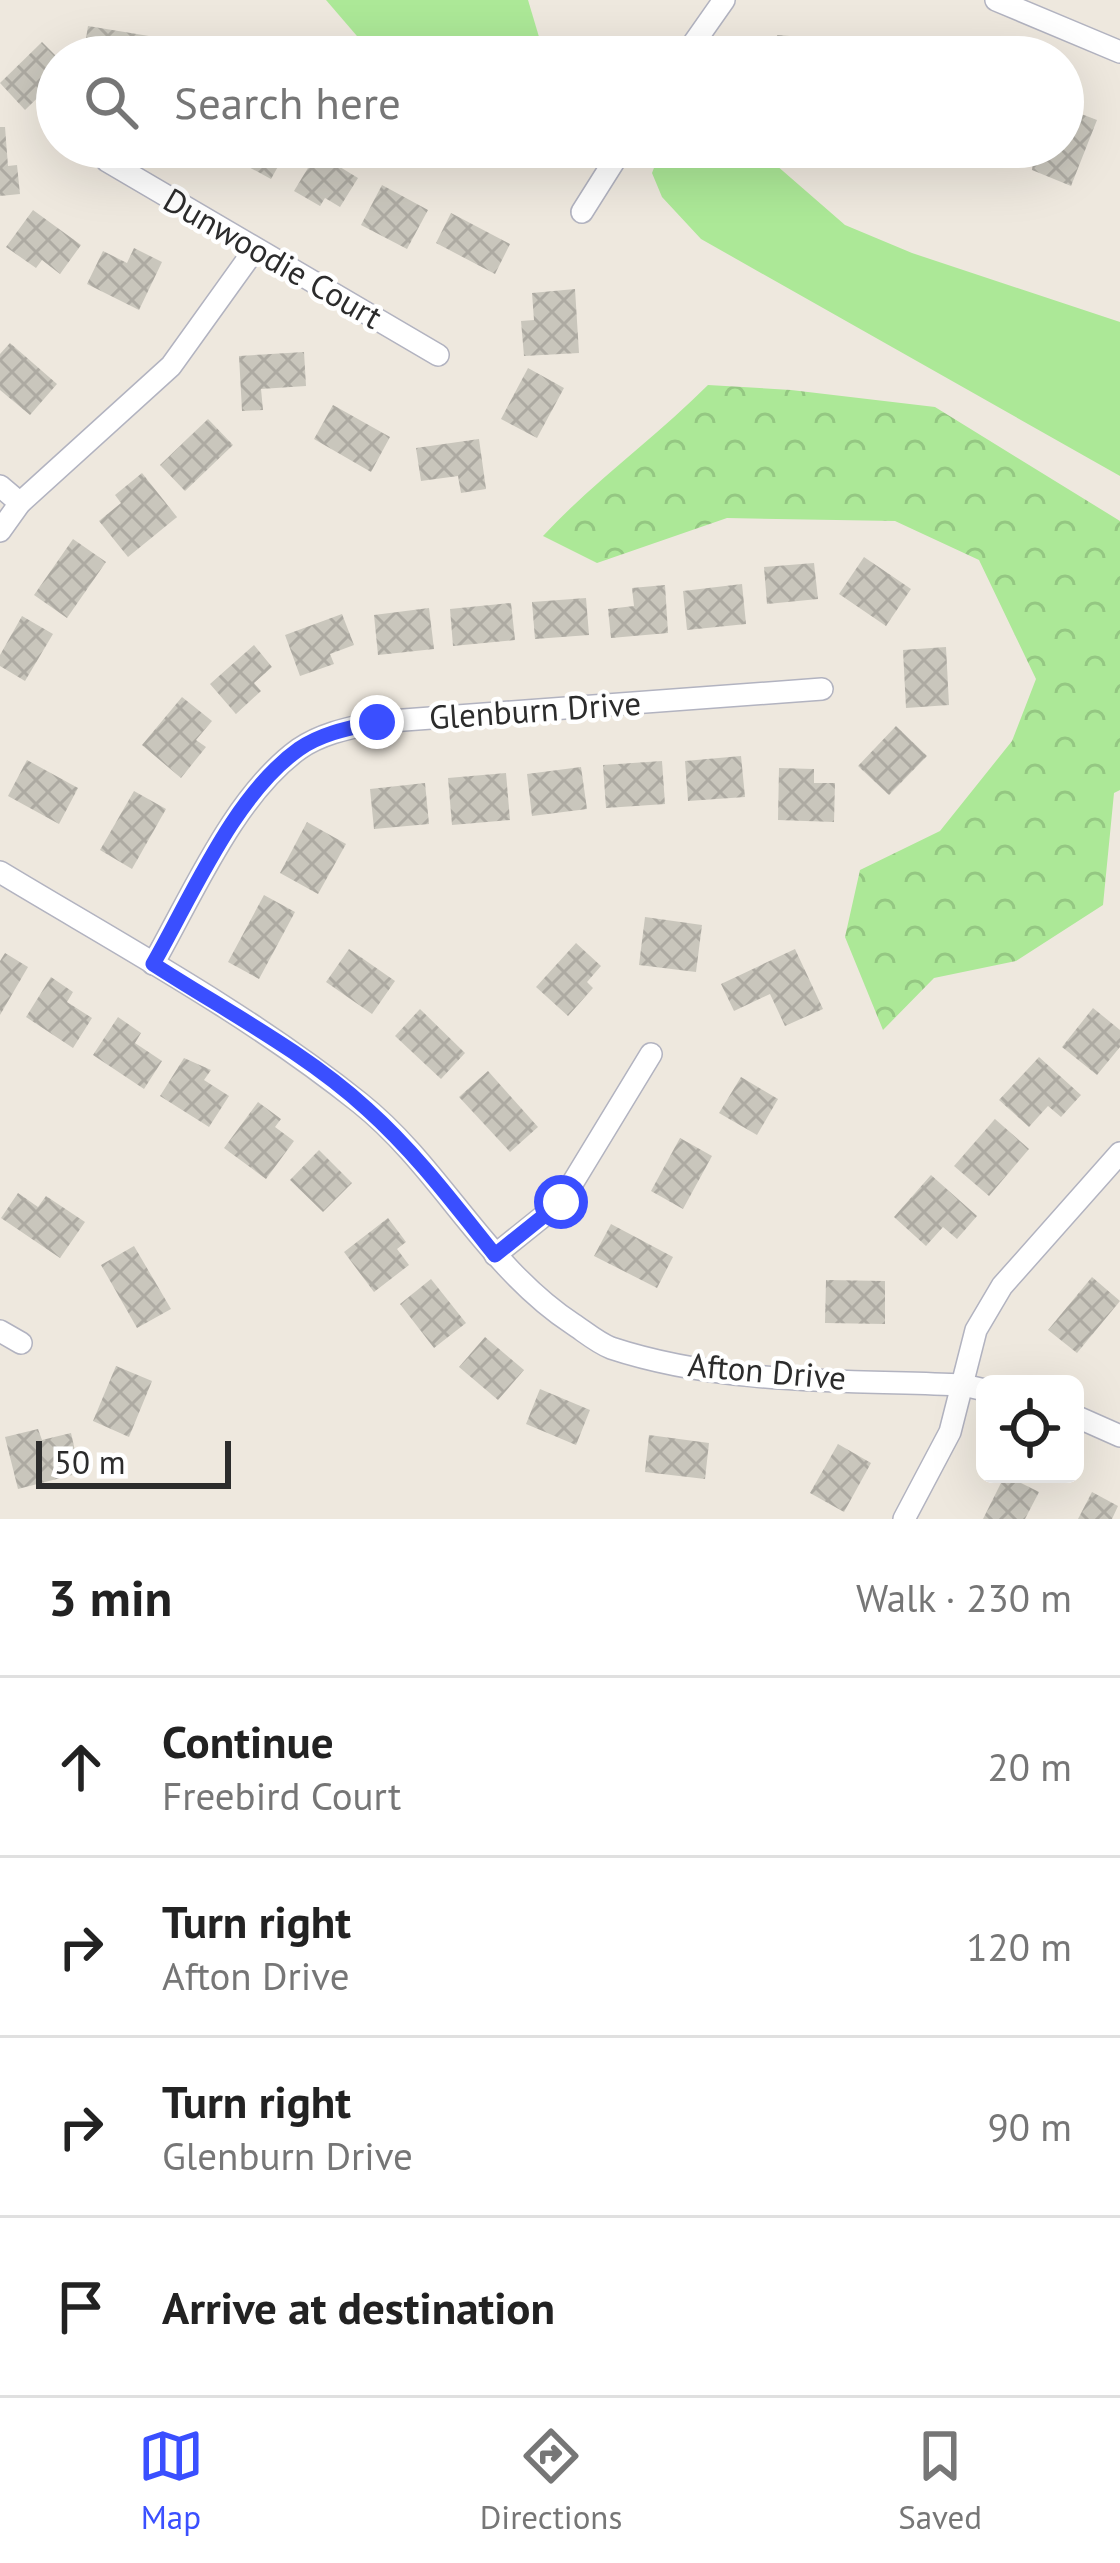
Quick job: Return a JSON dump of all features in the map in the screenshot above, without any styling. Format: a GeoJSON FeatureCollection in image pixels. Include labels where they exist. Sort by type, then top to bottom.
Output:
{"type":"FeatureCollection","features":[{"type":"Feature","properties":{"kind":"street"},"geometry":{"type":"LineString","coordinates":[[699,36],[724,0]]}},
{"type":"Feature","properties":{"kind":"street"},"geometry":{"type":"LineString","coordinates":[[997,0],[1082,36]]}},
{"type":"Feature","properties":{"kind":"street"},"geometry":{"type":"LineString","coordinates":[[1084,37],[1120,52]]}},
{"type":"Feature","properties":{"kind":"street","name":"Dunwoodie Court"},"geometry":{"type":"LineString","coordinates":[[119,168],[438,355]]}},
{"type":"Feature","properties":{"kind":"street"},"geometry":{"type":"LineString","coordinates":[[582,212],[609,168]]}},
{"type":"Feature","properties":{"kind":"street"},"geometry":{"type":"LineString","coordinates":[[0,531],[20,502],[171,366],[255,249]]}},
{"type":"Feature","properties":{"kind":"street"},"geometry":{"type":"LineString","coordinates":[[0,486],[20,502]]}},
{"type":"Feature","properties":{"kind":"street","name":"Glenburn Drive"},"geometry":{"type":"LineString","coordinates":[[153,964],[228,832],[273,772],[301,748],[336,731],[377,722],[822,689]]}},
{"type":"Feature","properties":{"kind":"street","name":"Afton Drive"},"geometry":{"type":"LineString","coordinates":[[0,872],[153,964],[364,1106],[418,1158],[495,1255],[553,1311],[607,1347],[722,1374],[974,1387]]}},
{"type":"Feature","properties":{"kind":"street"},"geometry":{"type":"LineString","coordinates":[[495,1255],[561,1202],[651,1054]]}},
{"type":"Feature","properties":{"kind":"street"},"geometry":{"type":"LineString","coordinates":[[904,1519],[974,1387],[976,1330],[1002,1286],[1120,1153]]}},
{"type":"Feature","properties":{"kind":"street"},"geometry":{"type":"LineString","coordinates":[[0,1330],[21,1343]]}},
{"type":"Feature","properties":{"kind":"street"},"geometry":{"type":"LineString","coordinates":[[1084,1420],[1120,1436]]}},
{"type":"Feature","properties":{"kind":"green space"},"geometry":{"type":"Polygon","coordinates":[[[326,0],[528,0],[539,36],[357,36],[326,0]]]}},
{"type":"Feature","properties":{"kind":"green space"},"geometry":{"type":"Polygon","coordinates":[[[654,168],[779,168],[845,225],[912,253],[1120,322],[1120,476],[701,239],[662,197],[654,168]]]}},
{"type":"Feature","properties":{"kind":"green space"},"geometry":{"type":"Polygon","coordinates":[[[708,385],[935,407],[1120,521],[1120,790],[1114,793],[1103,905],[1016,961],[934,978],[883,1030],[845,937],[860,870],[940,831],[1012,741],[1036,679],[979,560],[895,521],[727,518],[597,563],[543,536],[708,385]]]}},
{"type":"Feature","properties":{"kind":"building"},"geometry":{"type":"Polygon","coordinates":[[[88,26],[149,36],[86,36],[88,26]]]}},
{"type":"Feature","properties":{"kind":"building"},"geometry":{"type":"Polygon","coordinates":[[[36,48],[36,99],[25,110],[0,83],[36,48]]]}},
{"type":"Feature","properties":{"kind":"building"},"geometry":{"type":"Polygon","coordinates":[[[1084,115],[1097,120],[1084,153],[1084,115]]]}},
{"type":"Feature","properties":{"kind":"building"},"geometry":{"type":"Polygon","coordinates":[[[0,127],[5,127],[8,166],[17,165],[20,194],[0,196],[0,127]]]}},
{"type":"Feature","properties":{"kind":"building"},"geometry":{"type":"Polygon","coordinates":[[[251,168],[277,168],[271,179],[251,168]]]}},
{"type":"Feature","properties":{"kind":"building"},"geometry":{"type":"Polygon","coordinates":[[[308,168],[342,168],[358,178],[340,207],[325,198],[320,206],[294,191],[308,168]]]}},
{"type":"Feature","properties":{"kind":"building"},"geometry":{"type":"Polygon","coordinates":[[[1032,168],[1078,168],[1071,186],[1032,168]]]}},
{"type":"Feature","properties":{"kind":"building"},"geometry":{"type":"Polygon","coordinates":[[[382,185],[428,210],[407,249],[361,225],[382,185]]]}},
{"type":"Feature","properties":{"kind":"building"},"geometry":{"type":"Polygon","coordinates":[[[33,210],[81,245],[60,274],[42,260],[36,268],[6,247],[33,210]]]}},
{"type":"Feature","properties":{"kind":"building"},"geometry":{"type":"Polygon","coordinates":[[[451,213],[510,244],[495,274],[436,243],[451,213]]]}},
{"type":"Feature","properties":{"kind":"building"},"geometry":{"type":"Polygon","coordinates":[[[134,248],[162,262],[139,310],[87,284],[103,251],[127,263],[134,248]]]}},
{"type":"Feature","properties":{"kind":"building"},"geometry":{"type":"Polygon","coordinates":[[[575,289],[579,353],[524,356],[521,321],[534,320],[532,293],[575,289]]]}},
{"type":"Feature","properties":{"kind":"building"},"geometry":{"type":"Polygon","coordinates":[[[10,343],[57,384],[30,415],[0,390],[0,354],[10,343]]]}},
{"type":"Feature","properties":{"kind":"building"},"geometry":{"type":"Polygon","coordinates":[[[304,352],[306,386],[261,389],[263,410],[242,411],[239,356],[304,352]]]}},
{"type":"Feature","properties":{"kind":"building"},"geometry":{"type":"Polygon","coordinates":[[[528,368],[564,388],[537,438],[501,419],[528,368]]]}},
{"type":"Feature","properties":{"kind":"building"},"geometry":{"type":"Polygon","coordinates":[[[333,405],[390,437],[371,472],[314,439],[333,405]]]}},
{"type":"Feature","properties":{"kind":"building"},"geometry":{"type":"Polygon","coordinates":[[[208,419],[233,445],[185,491],[160,465],[208,419]]]}},
{"type":"Feature","properties":{"kind":"building"},"geometry":{"type":"Polygon","coordinates":[[[479,439],[486,489],[461,493],[458,476],[421,481],[416,448],[479,439]]]}},
{"type":"Feature","properties":{"kind":"building"},"geometry":{"type":"Polygon","coordinates":[[[142,473],[177,517],[128,557],[99,521],[121,503],[115,495],[142,473]]]}},
{"type":"Feature","properties":{"kind":"building"},"geometry":{"type":"Polygon","coordinates":[[[73,539],[106,562],[67,618],[34,595],[73,539]]]}},
{"type":"Feature","properties":{"kind":"building"},"geometry":{"type":"Polygon","coordinates":[[[864,557],[911,589],[886,626],[839,594],[864,557]]]}},
{"type":"Feature","properties":{"kind":"building"},"geometry":{"type":"Polygon","coordinates":[[[814,563],[818,599],[767,604],[764,567],[814,563]]]}},
{"type":"Feature","properties":{"kind":"building"},"geometry":{"type":"Polygon","coordinates":[[[742,584],[746,624],[687,630],[683,591],[742,584]]]}},
{"type":"Feature","properties":{"kind":"building"},"geometry":{"type":"Polygon","coordinates":[[[665,585],[668,633],[611,638],[608,609],[634,606],[632,588],[665,585]]]}},
{"type":"Feature","properties":{"kind":"building"},"geometry":{"type":"Polygon","coordinates":[[[586,598],[589,635],[535,639],[532,602],[586,598]]]}},
{"type":"Feature","properties":{"kind":"building"},"geometry":{"type":"Polygon","coordinates":[[[511,603],[515,640],[453,646],[450,609],[511,603]]]}},
{"type":"Feature","properties":{"kind":"building"},"geometry":{"type":"Polygon","coordinates":[[[429,608],[434,649],[378,655],[374,615],[429,608]]]}},
{"type":"Feature","properties":{"kind":"building"},"geometry":{"type":"Polygon","coordinates":[[[342,614],[354,645],[330,654],[334,664],[300,676],[285,635],[342,614]]]}},
{"type":"Feature","properties":{"kind":"building"},"geometry":{"type":"Polygon","coordinates":[[[22,616],[53,634],[25,681],[0,666],[0,655],[22,616]]]}},
{"type":"Feature","properties":{"kind":"building"},"geometry":{"type":"Polygon","coordinates":[[[254,645],[272,667],[254,683],[261,691],[236,714],[210,684],[254,645]]]}},
{"type":"Feature","properties":{"kind":"building"},"geometry":{"type":"Polygon","coordinates":[[[946,647],[949,705],[906,708],[903,650],[946,647]]]}},
{"type":"Feature","properties":{"kind":"building"},"geometry":{"type":"Polygon","coordinates":[[[182,697],[212,721],[196,740],[206,747],[181,778],[142,745],[182,697]]]}},
{"type":"Feature","properties":{"kind":"building"},"geometry":{"type":"Polygon","coordinates":[[[896,726],[927,756],[889,795],[858,766],[896,726]]]}},
{"type":"Feature","properties":{"kind":"building"},"geometry":{"type":"Polygon","coordinates":[[[741,756],[745,797],[688,801],[685,761],[741,756]]]}},
{"type":"Feature","properties":{"kind":"building"},"geometry":{"type":"Polygon","coordinates":[[[27,760],[78,788],[59,824],[8,796],[27,760]]]}},
{"type":"Feature","properties":{"kind":"building"},"geometry":{"type":"Polygon","coordinates":[[[662,761],[665,804],[606,808],[603,765],[662,761]]]}},
{"type":"Feature","properties":{"kind":"building"},"geometry":{"type":"Polygon","coordinates":[[[581,767],[587,809],[532,816],[527,774],[581,767]]]}},
{"type":"Feature","properties":{"kind":"building"},"geometry":{"type":"Polygon","coordinates":[[[779,768],[814,769],[814,783],[835,783],[834,822],[778,820],[779,768]]]}},
{"type":"Feature","properties":{"kind":"building"},"geometry":{"type":"Polygon","coordinates":[[[506,773],[510,820],[452,825],[448,778],[506,773]]]}},
{"type":"Feature","properties":{"kind":"building"},"geometry":{"type":"Polygon","coordinates":[[[425,783],[429,824],[374,829],[370,789],[425,783]]]}},
{"type":"Feature","properties":{"kind":"building"},"geometry":{"type":"Polygon","coordinates":[[[134,791],[166,809],[132,869],[100,850],[134,791]]]}},
{"type":"Feature","properties":{"kind":"building"},"geometry":{"type":"Polygon","coordinates":[[[307,822],[346,844],[318,894],[280,873],[307,822]]]}},
{"type":"Feature","properties":{"kind":"building"},"geometry":{"type":"Polygon","coordinates":[[[264,895],[295,912],[259,979],[228,962],[264,895]]]}},
{"type":"Feature","properties":{"kind":"building"},"geometry":{"type":"Polygon","coordinates":[[[645,917],[702,925],[696,972],[639,965],[645,917]]]}},
{"type":"Feature","properties":{"kind":"building"},"geometry":{"type":"Polygon","coordinates":[[[576,943],[601,966],[587,982],[593,988],[568,1016],[536,987],[576,943]]]}},
{"type":"Feature","properties":{"kind":"building"},"geometry":{"type":"Polygon","coordinates":[[[349,949],[395,981],[372,1014],[326,982],[349,949]]]}},
{"type":"Feature","properties":{"kind":"building"},"geometry":{"type":"Polygon","coordinates":[[[795,949],[823,1009],[785,1026],[770,994],[734,1011],[721,984],[795,949]]]}},
{"type":"Feature","properties":{"kind":"building"},"geometry":{"type":"Polygon","coordinates":[[[5,953],[28,967],[0,1015],[0,961],[5,953]]]}},
{"type":"Feature","properties":{"kind":"building"},"geometry":{"type":"Polygon","coordinates":[[[51,977],[73,992],[67,1002],[92,1018],[73,1048],[26,1017],[51,977]]]}},
{"type":"Feature","properties":{"kind":"building"},"geometry":{"type":"Polygon","coordinates":[[[1093,1008],[1120,1030],[1120,1047],[1097,1075],[1062,1047],[1093,1008]]]}},
{"type":"Feature","properties":{"kind":"building"},"geometry":{"type":"Polygon","coordinates":[[[420,1009],[465,1053],[441,1079],[395,1036],[420,1009]]]}},
{"type":"Feature","properties":{"kind":"building"},"geometry":{"type":"Polygon","coordinates":[[[118,1017],[141,1033],[135,1043],[162,1061],[144,1089],[93,1055],[118,1017]]]}},
{"type":"Feature","properties":{"kind":"building"},"geometry":{"type":"Polygon","coordinates":[[[1039,1057],[1081,1095],[1061,1117],[1048,1106],[1029,1127],[999,1100],[1039,1057]]]}},
{"type":"Feature","properties":{"kind":"building"},"geometry":{"type":"Polygon","coordinates":[[[184,1058],[211,1070],[204,1080],[229,1096],[209,1127],[160,1096],[184,1058]]]}},
{"type":"Feature","properties":{"kind":"building"},"geometry":{"type":"Polygon","coordinates":[[[488,1071],[538,1127],[510,1152],[459,1097],[488,1071]]]}},
{"type":"Feature","properties":{"kind":"building"},"geometry":{"type":"Polygon","coordinates":[[[741,1077],[778,1099],[757,1135],[719,1113],[741,1077]]]}},
{"type":"Feature","properties":{"kind":"building"},"geometry":{"type":"Polygon","coordinates":[[[258,1102],[281,1119],[275,1127],[294,1141],[266,1179],[224,1148],[258,1102]]]}},
{"type":"Feature","properties":{"kind":"building"},"geometry":{"type":"Polygon","coordinates":[[[995,1119],[1029,1149],[989,1196],[954,1166],[995,1119]]]}},
{"type":"Feature","properties":{"kind":"building"},"geometry":{"type":"Polygon","coordinates":[[[680,1138],[712,1156],[683,1209],[651,1191],[680,1138]]]}},
{"type":"Feature","properties":{"kind":"building"},"geometry":{"type":"Polygon","coordinates":[[[319,1150],[352,1183],[323,1212],[290,1180],[319,1150]]]}},
{"type":"Feature","properties":{"kind":"building"},"geometry":{"type":"Polygon","coordinates":[[[931,1175],[977,1216],[957,1239],[943,1227],[926,1246],[894,1217],[931,1175]]]}},
{"type":"Feature","properties":{"kind":"building"},"geometry":{"type":"Polygon","coordinates":[[[18,1193],[38,1207],[46,1196],[85,1222],[60,1258],[1,1218],[18,1193]]]}},
{"type":"Feature","properties":{"kind":"building"},"geometry":{"type":"Polygon","coordinates":[[[388,1218],[406,1242],[397,1249],[409,1265],[374,1292],[344,1252],[388,1218]]]}},
{"type":"Feature","properties":{"kind":"building"},"geometry":{"type":"Polygon","coordinates":[[[611,1224],[673,1257],[657,1288],[594,1256],[611,1224]]]}},
{"type":"Feature","properties":{"kind":"building"},"geometry":{"type":"Polygon","coordinates":[[[134,1246],[171,1309],[137,1328],[101,1265],[134,1246]]]}},
{"type":"Feature","properties":{"kind":"building"},"geometry":{"type":"Polygon","coordinates":[[[1092,1277],[1120,1301],[1077,1353],[1048,1330],[1092,1277]]]}},
{"type":"Feature","properties":{"kind":"building"},"geometry":{"type":"Polygon","coordinates":[[[431,1279],[466,1323],[434,1348],[400,1304],[431,1279]]]}},
{"type":"Feature","properties":{"kind":"building"},"geometry":{"type":"Polygon","coordinates":[[[826,1280],[885,1281],[885,1324],[825,1323],[826,1280]]]}},
{"type":"Feature","properties":{"kind":"building"},"geometry":{"type":"Polygon","coordinates":[[[485,1337],[524,1370],[498,1400],[459,1367],[485,1337]]]}},
{"type":"Feature","properties":{"kind":"building"},"geometry":{"type":"Polygon","coordinates":[[[116,1366],[152,1381],[129,1437],[93,1421],[116,1366]]]}},
{"type":"Feature","properties":{"kind":"building"},"geometry":{"type":"Polygon","coordinates":[[[540,1389],[590,1410],[576,1445],[526,1424],[540,1389]]]}},
{"type":"Feature","properties":{"kind":"building"},"geometry":{"type":"Polygon","coordinates":[[[38,1429],[42,1440],[71,1433],[80,1473],[18,1489],[5,1437],[38,1429]]]}},
{"type":"Feature","properties":{"kind":"building"},"geometry":{"type":"Polygon","coordinates":[[[649,1435],[709,1443],[705,1479],[645,1472],[649,1435]]]}},
{"type":"Feature","properties":{"kind":"building"},"geometry":{"type":"Polygon","coordinates":[[[838,1444],[871,1463],[844,1512],[810,1493],[838,1444]]]}},
{"type":"Feature","properties":{"kind":"building"},"geometry":{"type":"Polygon","coordinates":[[[1001,1483],[1021,1483],[1039,1492],[1025,1519],[983,1519],[1001,1483]]]}},
{"type":"Feature","properties":{"kind":"building"},"geometry":{"type":"Polygon","coordinates":[[[1092,1492],[1118,1506],[1112,1519],[1078,1519],[1092,1492]]]}},
{"type":"Feature","properties":{"kind":"route"},"geometry":{"type":"LineString","coordinates":[[377,722],[336,731],[301,748],[273,772],[228,832],[153,964],[364,1106],[418,1158],[495,1255],[561,1202]]}}]}
